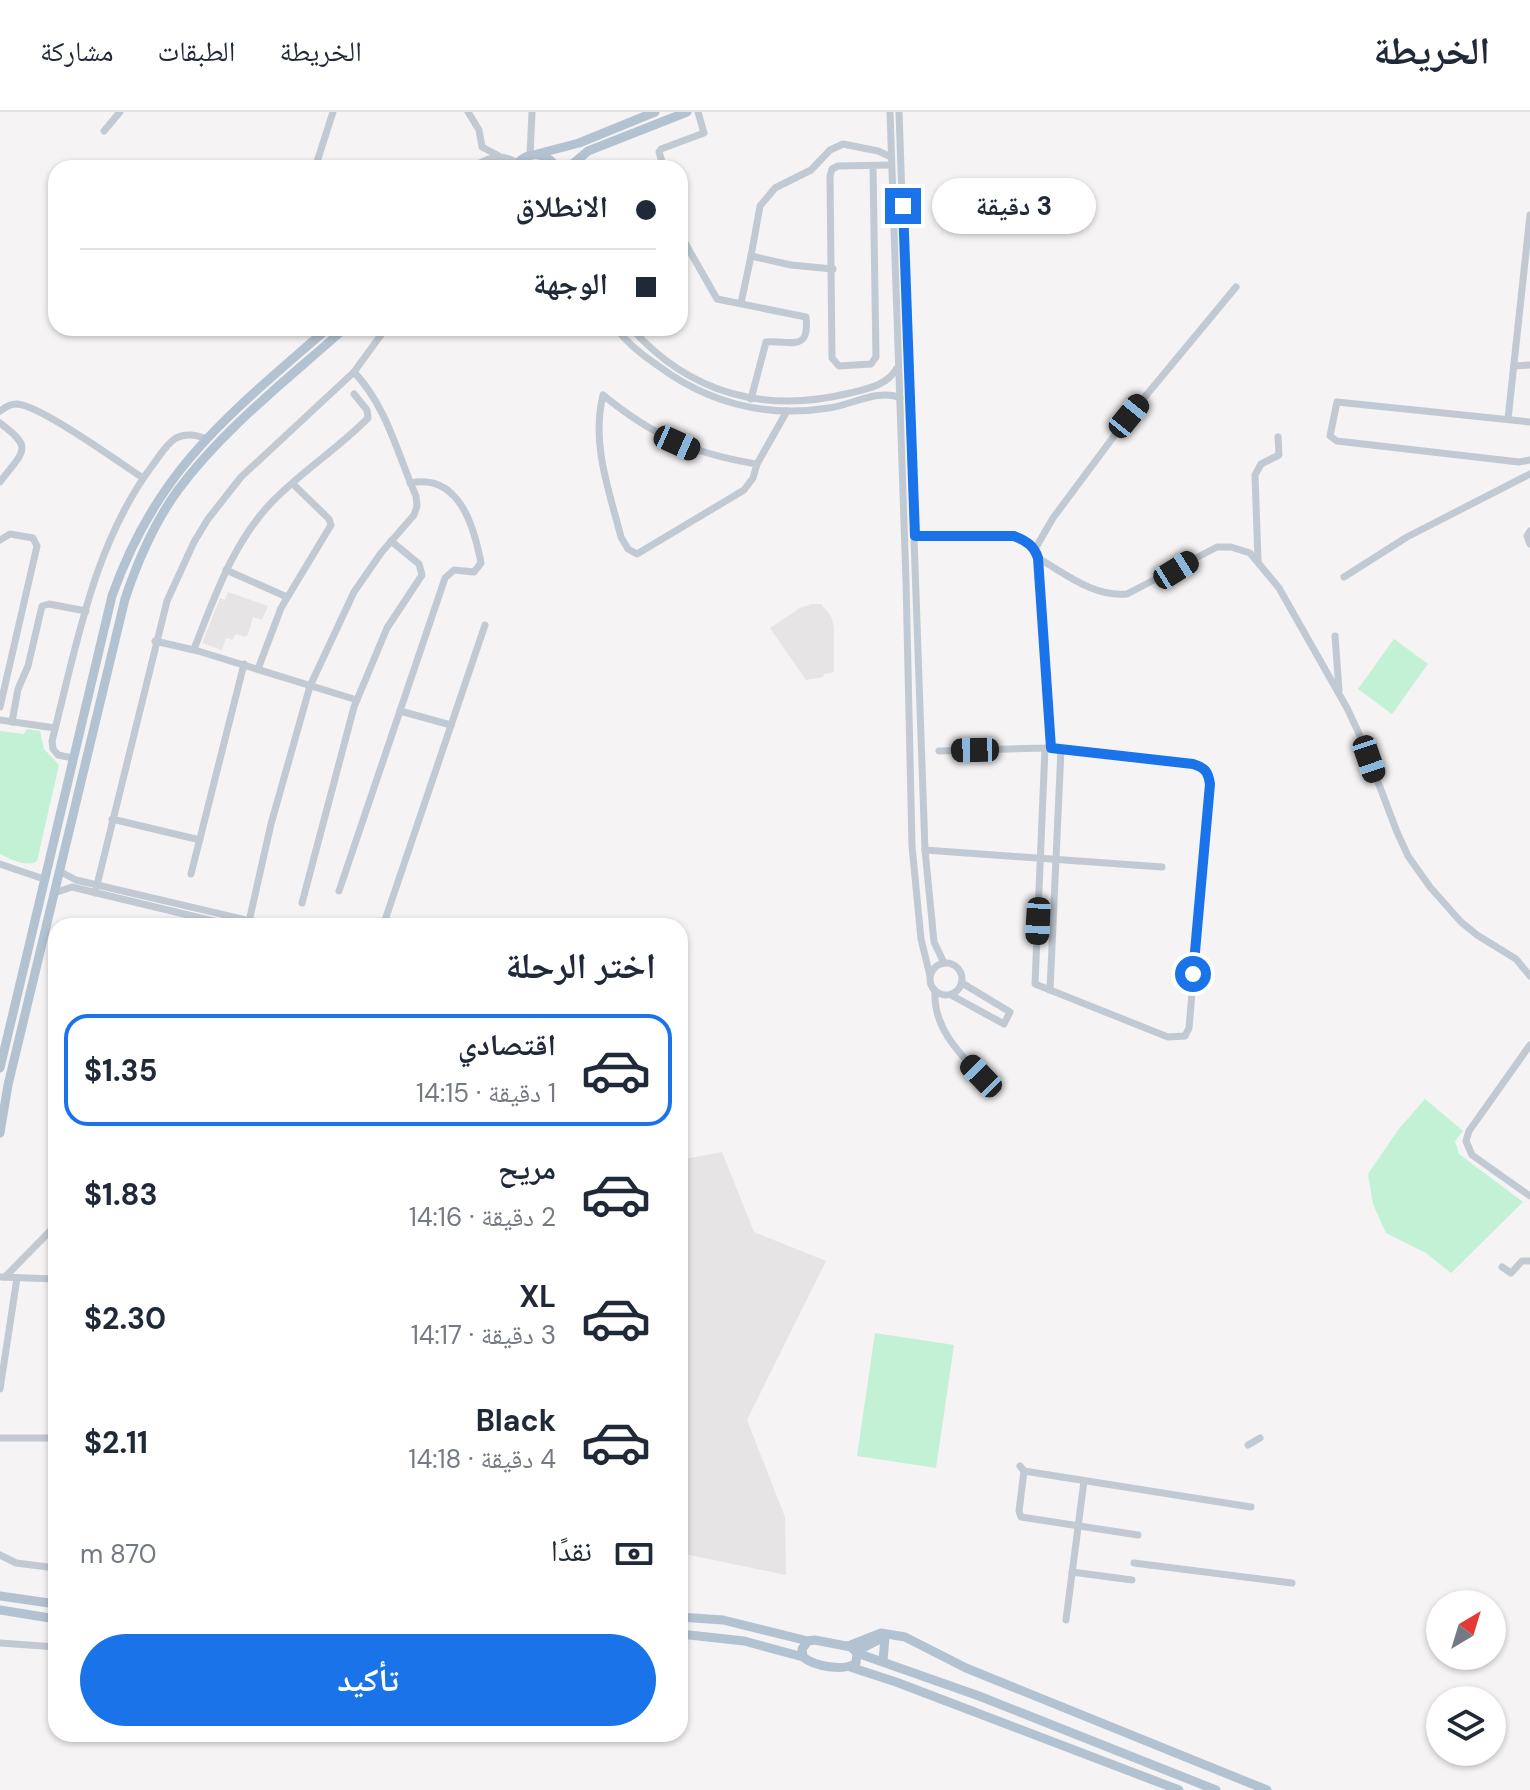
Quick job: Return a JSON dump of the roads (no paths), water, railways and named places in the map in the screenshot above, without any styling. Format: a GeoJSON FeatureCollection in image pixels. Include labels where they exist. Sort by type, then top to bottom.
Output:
{"type":"FeatureCollection","features":[{"type":"Feature","properties":{"kind":"main road"},"geometry":{"type":"LineString","coordinates":[[526,160],[579,143],[655,112]]}},
{"type":"Feature","properties":{"kind":"main road"},"geometry":{"type":"LineString","coordinates":[[577,160],[588,151],[687,112]]}},
{"type":"Feature","properties":{"kind":"main road"},"geometry":{"type":"LineString","coordinates":[[534,155],[552,160]]}},
{"type":"Feature","properties":{"kind":"main road"},"geometry":{"type":"LineString","coordinates":[[0,1068],[112,596],[122,567],[158,499],[205,438],[319,336]]}},
{"type":"Feature","properties":{"kind":"main road"},"geometry":{"type":"LineString","coordinates":[[0,1133],[8,1085],[125,599],[146,543],[177,492],[205,457],[336,336]]}},
{"type":"Feature","properties":{"kind":"main road"},"geometry":{"type":"LineString","coordinates":[[0,1596],[48,1603]]}},
{"type":"Feature","properties":{"kind":"main road"},"geometry":{"type":"LineString","coordinates":[[0,1610],[48,1618]]}},
{"type":"Feature","properties":{"kind":"main road"},"geometry":{"type":"LineString","coordinates":[[688,1618],[723,1620],[854,1650],[1216,1790]]}},
{"type":"Feature","properties":{"kind":"main road"},"geometry":{"type":"LineString","coordinates":[[688,1635],[744,1641],[811,1662],[850,1667],[908,1686],[1179,1790]]}},
{"type":"Feature","properties":{"kind":"main road"},"geometry":{"type":"LineString","coordinates":[[854,1650],[873,1635],[905,1637],[966,1668],[1267,1790]]}},
{"type":"Feature","properties":{"kind":"main road"},"geometry":{"type":"LineString","coordinates":[[883,1661],[889,1636]]}},
{"type":"Feature","properties":{"kind":"main road"},"geometry":{"type":"LineString","coordinates":[[803,1657],[802,1649],[808,1641]]}},
{"type":"Feature","properties":{"kind":"main road"},"geometry":{"type":"LineString","coordinates":[[850,1667],[856,1663],[854,1650]]}},
{"type":"Feature","properties":{"kind":"street"},"geometry":{"type":"LineString","coordinates":[[104,131],[120,112]]}},
{"type":"Feature","properties":{"kind":"street"},"geometry":{"type":"LineString","coordinates":[[318,160],[333,112]]}},
{"type":"Feature","properties":{"kind":"street"},"geometry":{"type":"LineString","coordinates":[[468,112],[479,130],[482,147],[499,156]]}},
{"type":"Feature","properties":{"kind":"street"},"geometry":{"type":"LineString","coordinates":[[532,112],[534,155]]}},
{"type":"Feature","properties":{"kind":"street"},"geometry":{"type":"LineString","coordinates":[[662,160],[661,149],[704,133],[698,112]]}},
{"type":"Feature","properties":{"kind":"street"},"geometry":{"type":"LineString","coordinates":[[890,112],[913,862],[921,939],[935,991],[934,1003],[945,1034],[981,1076]]}},
{"type":"Feature","properties":{"kind":"street"},"geometry":{"type":"LineString","coordinates":[[899,112],[925,850],[934,942],[944,963]]}},
{"type":"Feature","properties":{"kind":"street"},"geometry":{"type":"LineString","coordinates":[[741,303],[760,206],[775,188],[811,170],[830,150],[843,144],[878,151],[891,161]]}},
{"type":"Feature","properties":{"kind":"street"},"geometry":{"type":"LineString","coordinates":[[489,160],[507,156],[511,160]]}},
{"type":"Feature","properties":{"kind":"street"},"geometry":{"type":"LineString","coordinates":[[873,166],[876,357],[871,364],[839,366],[832,358],[830,176],[832,169],[838,166],[873,166],[891,161]]}},
{"type":"Feature","properties":{"kind":"street"},"geometry":{"type":"LineString","coordinates":[[1508,419],[1527,266],[1530,215]]}},
{"type":"Feature","properties":{"kind":"street"},"geometry":{"type":"LineString","coordinates":[[688,248],[717,299],[802,314],[807,320],[801,342],[766,342],[751,399]]}},
{"type":"Feature","properties":{"kind":"street"},"geometry":{"type":"LineString","coordinates":[[751,256],[791,265],[833,269]]}},
{"type":"Feature","properties":{"kind":"street"},"geometry":{"type":"LineString","coordinates":[[939,751],[1048,748],[1193,764],[1204,768],[1210,784],[1189,1028],[1185,1036],[1168,1037],[1035,984],[1048,748],[1036,554],[1053,518],[1129,416],[1236,287]]}},
{"type":"Feature","properties":{"kind":"street"},"geometry":{"type":"LineString","coordinates":[[96,889],[155,641],[182,566],[201,530],[224,497],[260,458],[354,372],[380,336]]}},
{"type":"Feature","properties":{"kind":"street"},"geometry":{"type":"LineString","coordinates":[[624,336],[649,360],[697,391],[743,408],[787,411],[829,408],[886,393],[900,398]]}},
{"type":"Feature","properties":{"kind":"street"},"geometry":{"type":"LineString","coordinates":[[640,336],[683,372],[706,385],[751,399],[786,401],[835,397],[886,381],[899,366]]}},
{"type":"Feature","properties":{"kind":"street"},"geometry":{"type":"LineString","coordinates":[[1514,366],[1530,365]]}},
{"type":"Feature","properties":{"kind":"street"},"geometry":{"type":"LineString","coordinates":[[250,918],[271,824],[310,686],[354,592],[416,511],[417,501],[382,410],[370,389],[354,372]]}},
{"type":"Feature","properties":{"kind":"street"},"geometry":{"type":"LineString","coordinates":[[194,649],[226,570],[262,513],[368,418],[368,412],[354,394]]}},
{"type":"Feature","properties":{"kind":"street"},"geometry":{"type":"LineString","coordinates":[[757,464],[716,458],[664,437],[603,395],[597,426],[599,451],[621,537],[632,552],[641,553],[744,490],[787,411]]}},
{"type":"Feature","properties":{"kind":"street"},"geometry":{"type":"LineString","coordinates":[[1530,422],[1337,402],[1330,436],[1337,441],[1519,462],[1530,460]]}},
{"type":"Feature","properties":{"kind":"street"},"geometry":{"type":"LineString","coordinates":[[0,411],[17,404],[29,408],[73,432],[143,478]]}},
{"type":"Feature","properties":{"kind":"street"},"geometry":{"type":"LineString","coordinates":[[0,423],[23,445],[21,453],[0,482]]}},
{"type":"Feature","properties":{"kind":"street"},"geometry":{"type":"LineString","coordinates":[[73,758],[61,757],[51,745],[86,611],[112,533],[143,478],[175,439],[192,435],[205,438]]}},
{"type":"Feature","properties":{"kind":"street"},"geometry":{"type":"LineString","coordinates":[[1258,561],[1255,475],[1261,464],[1279,455],[1278,437]]}},
{"type":"Feature","properties":{"kind":"street"},"geometry":{"type":"LineString","coordinates":[[1344,577],[1396,542],[1530,474]]}},
{"type":"Feature","properties":{"kind":"street"},"geometry":{"type":"LineString","coordinates":[[339,891],[447,575],[454,570],[474,572],[481,563],[469,515],[461,505],[436,483],[410,483]]}},
{"type":"Feature","properties":{"kind":"street"},"geometry":{"type":"LineString","coordinates":[[258,669],[287,597],[331,523],[293,484]]}},
{"type":"Feature","properties":{"kind":"street"},"geometry":{"type":"LineString","coordinates":[[1530,531],[1527,536],[1530,544]]}},
{"type":"Feature","properties":{"kind":"street"},"geometry":{"type":"LineString","coordinates":[[0,540],[10,534],[30,537],[37,546],[0,707]]}},
{"type":"Feature","properties":{"kind":"street"},"geometry":{"type":"LineString","coordinates":[[915,536],[1014,536],[1029,543],[1036,554],[1090,589],[1114,595],[1127,594],[1217,547],[1231,547],[1250,553],[1279,588],[1339,694],[1362,740],[1408,856],[1445,906],[1477,935],[1516,959],[1530,976]]}},
{"type":"Feature","properties":{"kind":"street"},"geometry":{"type":"LineString","coordinates":[[302,903],[357,700],[387,628],[422,575],[419,564],[391,541]]}},
{"type":"Feature","properties":{"kind":"street"},"geometry":{"type":"LineString","coordinates":[[226,570],[287,597]]}},
{"type":"Feature","properties":{"kind":"street"},"geometry":{"type":"LineString","coordinates":[[12,722],[18,689],[28,666],[42,606],[46,603],[86,611]]}},
{"type":"Feature","properties":{"kind":"street"},"geometry":{"type":"LineString","coordinates":[[386,918],[485,625]]}},
{"type":"Feature","properties":{"kind":"street"},"geometry":{"type":"LineString","coordinates":[[1335,636],[1339,694]]}},
{"type":"Feature","properties":{"kind":"street"},"geometry":{"type":"LineString","coordinates":[[155,641],[194,649],[357,700]]}},
{"type":"Feature","properties":{"kind":"street"},"geometry":{"type":"LineString","coordinates":[[191,874],[244,664]]}},
{"type":"Feature","properties":{"kind":"street"},"geometry":{"type":"LineString","coordinates":[[400,711],[451,725]]}},
{"type":"Feature","properties":{"kind":"street"},"geometry":{"type":"LineString","coordinates":[[0,720],[55,728]]}},
{"type":"Feature","properties":{"kind":"street"},"geometry":{"type":"LineString","coordinates":[[1050,990],[1061,749]]}},
{"type":"Feature","properties":{"kind":"street"},"geometry":{"type":"LineString","coordinates":[[112,819],[200,840]]}},
{"type":"Feature","properties":{"kind":"street"},"geometry":{"type":"LineString","coordinates":[[925,850],[1162,867]]}},
{"type":"Feature","properties":{"kind":"street"},"geometry":{"type":"LineString","coordinates":[[0,864],[44,879]]}},
{"type":"Feature","properties":{"kind":"street"},"geometry":{"type":"LineString","coordinates":[[59,871],[96,889],[204,918]]}},
{"type":"Feature","properties":{"kind":"street"},"geometry":{"type":"LineString","coordinates":[[54,893],[72,887],[96,889],[226,918]]}},
{"type":"Feature","properties":{"kind":"street"},"geometry":{"type":"LineString","coordinates":[[930,976],[935,967],[944,963],[958,968],[962,983],[1010,1012],[1004,1024],[951,995],[935,991]]}},
{"type":"Feature","properties":{"kind":"street"},"geometry":{"type":"LineString","coordinates":[[951,995],[962,983]]}},
{"type":"Feature","properties":{"kind":"street"},"geometry":{"type":"LineString","coordinates":[[1530,1045],[1469,1131],[1466,1141],[1472,1155],[1530,1196]]}},
{"type":"Feature","properties":{"kind":"street"},"geometry":{"type":"LineString","coordinates":[[3,1277],[48,1233]]}},
{"type":"Feature","properties":{"kind":"street"},"geometry":{"type":"LineString","coordinates":[[1502,1267],[1511,1273],[1522,1261],[1530,1261]]}},
{"type":"Feature","properties":{"kind":"street"},"geometry":{"type":"LineString","coordinates":[[3,1277],[48,1279]]}},
{"type":"Feature","properties":{"kind":"street"},"geometry":{"type":"LineString","coordinates":[[0,1389],[17,1278]]}},
{"type":"Feature","properties":{"kind":"street"},"geometry":{"type":"LineString","coordinates":[[0,1438],[48,1438]]}},
{"type":"Feature","properties":{"kind":"street"},"geometry":{"type":"LineString","coordinates":[[1248,1445],[1260,1438]]}},
{"type":"Feature","properties":{"kind":"street"},"geometry":{"type":"LineString","coordinates":[[1138,1535],[1021,1517],[1022,1468],[1084,1481],[1251,1507]]}},
{"type":"Feature","properties":{"kind":"street"},"geometry":{"type":"LineString","coordinates":[[1066,1620],[1084,1481]]}},
{"type":"Feature","properties":{"kind":"street"},"geometry":{"type":"LineString","coordinates":[[0,1555],[16,1563],[48,1567]]}},
{"type":"Feature","properties":{"kind":"street"},"geometry":{"type":"LineString","coordinates":[[1134,1563],[1292,1583]]}},
{"type":"Feature","properties":{"kind":"street"},"geometry":{"type":"LineString","coordinates":[[1072,1572],[1132,1580]]}},
{"type":"Feature","properties":{"kind":"street"},"geometry":{"type":"LineString","coordinates":[[0,1643],[48,1646]]}}]}
